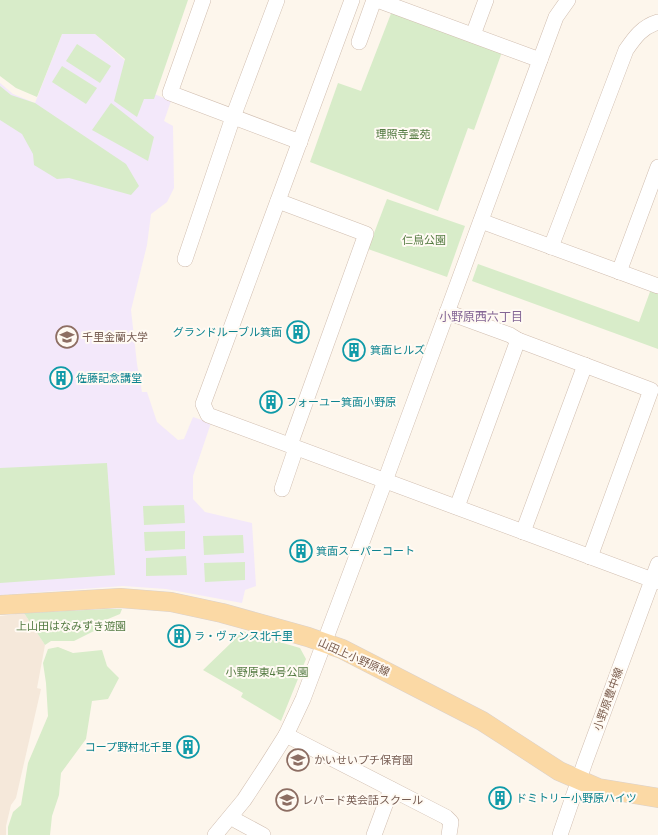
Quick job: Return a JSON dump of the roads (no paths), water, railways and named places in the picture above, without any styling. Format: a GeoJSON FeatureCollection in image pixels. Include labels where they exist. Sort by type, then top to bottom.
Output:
{"type":"FeatureCollection","features":[{"type":"Feature","properties":{"kind":"main road","name":"山田上小野原線"},"geometry":{"type":"LineString","coordinates":[[0,605],[120,598],[171,602],[222,613],[324,642],[362,659],[482,721],[559,771],[598,788],[658,798]]}},
{"type":"Feature","properties":{"kind":"street"},"geometry":{"type":"LineString","coordinates":[[203,0],[170,93],[300,142]]}},
{"type":"Feature","properties":{"kind":"street"},"geometry":{"type":"LineString","coordinates":[[185,259],[233,117],[277,0]]}},
{"type":"Feature","properties":{"kind":"street"},"geometry":{"type":"LineString","coordinates":[[352,0],[203,404],[208,415],[655,581]]}},
{"type":"Feature","properties":{"kind":"street"},"geometry":{"type":"LineString","coordinates":[[359,42],[375,0],[540,60]]}},
{"type":"Feature","properties":{"kind":"street"},"geometry":{"type":"LineString","coordinates":[[474,35],[486,0]]}},
{"type":"Feature","properties":{"kind":"street"},"geometry":{"type":"LineString","coordinates":[[215,835],[232,815],[267,766],[286,735],[303,699],[556,17],[568,0]]}},
{"type":"Feature","properties":{"kind":"street"},"geometry":{"type":"LineString","coordinates":[[551,247],[626,50],[636,34],[651,24],[658,22]]}},
{"type":"Feature","properties":{"kind":"street"},"geometry":{"type":"LineString","coordinates":[[619,272],[658,167]]}},
{"type":"Feature","properties":{"kind":"street"},"geometry":{"type":"LineString","coordinates":[[278,201],[366,234],[293,447],[282,489]]}},
{"type":"Feature","properties":{"kind":"street"},"geometry":{"type":"LineString","coordinates":[[481,221],[658,286]]}},
{"type":"Feature","properties":{"kind":"street"},"geometry":{"type":"LineString","coordinates":[[447,312],[651,390],[590,557]]}},
{"type":"Feature","properties":{"kind":"street"},"geometry":{"type":"LineString","coordinates":[[457,507],[518,340]]}},
{"type":"Feature","properties":{"kind":"street"},"geometry":{"type":"LineString","coordinates":[[523,532],[585,365]]}},
{"type":"Feature","properties":{"kind":"street","name":"小野原豊中線"},"geometry":{"type":"LineString","coordinates":[[560,835],[579,780],[655,581],[658,564]]}},
{"type":"Feature","properties":{"kind":"street"},"geometry":{"type":"LineString","coordinates":[[286,735],[446,817],[451,822],[449,835]]}},
{"type":"Feature","properties":{"kind":"street"},"geometry":{"type":"LineString","coordinates":[[374,835],[391,789]]}},
{"type":"Feature","properties":{"kind":"street"},"geometry":{"type":"LineString","coordinates":[[232,815],[237,821],[263,835]]}},
{"type":"Feature","properties":{"kind":"place","name":"グランドルーブル箕面"},"geometry":{"type":"Point","coordinates":[298,332]}},
{"type":"Feature","properties":{"kind":"place","name":"千里金蘭大学"},"geometry":{"type":"Point","coordinates":[67,337]}},
{"type":"Feature","properties":{"kind":"place","name":"箕面ヒルズ"},"geometry":{"type":"Point","coordinates":[354,350]}},
{"type":"Feature","properties":{"kind":"place","name":"佐藤記念講堂"},"geometry":{"type":"Point","coordinates":[61,378]}},
{"type":"Feature","properties":{"kind":"place","name":"フォーユー箕面小野原"},"geometry":{"type":"Point","coordinates":[271,402]}},
{"type":"Feature","properties":{"kind":"place","name":"箕面スーパーコート"},"geometry":{"type":"Point","coordinates":[301,551]}},
{"type":"Feature","properties":{"kind":"place","name":"ラ・ヴァンス北千里"},"geometry":{"type":"Point","coordinates":[179,636]}},
{"type":"Feature","properties":{"kind":"place","name":"コープ野村北千里"},"geometry":{"type":"Point","coordinates":[188,747]}},
{"type":"Feature","properties":{"kind":"place","name":"かいせいプチ保育園"},"geometry":{"type":"Point","coordinates":[298,760]}},
{"type":"Feature","properties":{"kind":"place","name":"ドミトリー小野原ハイツ"},"geometry":{"type":"Point","coordinates":[500,798]}},
{"type":"Feature","properties":{"kind":"place","name":"レパード英会話スクール"},"geometry":{"type":"Point","coordinates":[287,800]}},
{"type":"Feature","properties":{"kind":"district","name":"小野原西六丁目"},"geometry":{"type":"Point","coordinates":[481,316]}},
{"type":"Feature","properties":{"kind":"park label","name":"理照寺霊苑"},"geometry":{"type":"Point","coordinates":[403,134]}},
{"type":"Feature","properties":{"kind":"park label","name":"仁鳥公園"},"geometry":{"type":"Point","coordinates":[424,240]}},
{"type":"Feature","properties":{"kind":"park label","name":"上山田はなみずき遊園"},"geometry":{"type":"Point","coordinates":[71,626]}},
{"type":"Feature","properties":{"kind":"park label","name":"小野原東4号公園"},"geometry":{"type":"Point","coordinates":[267,672]}}]}
